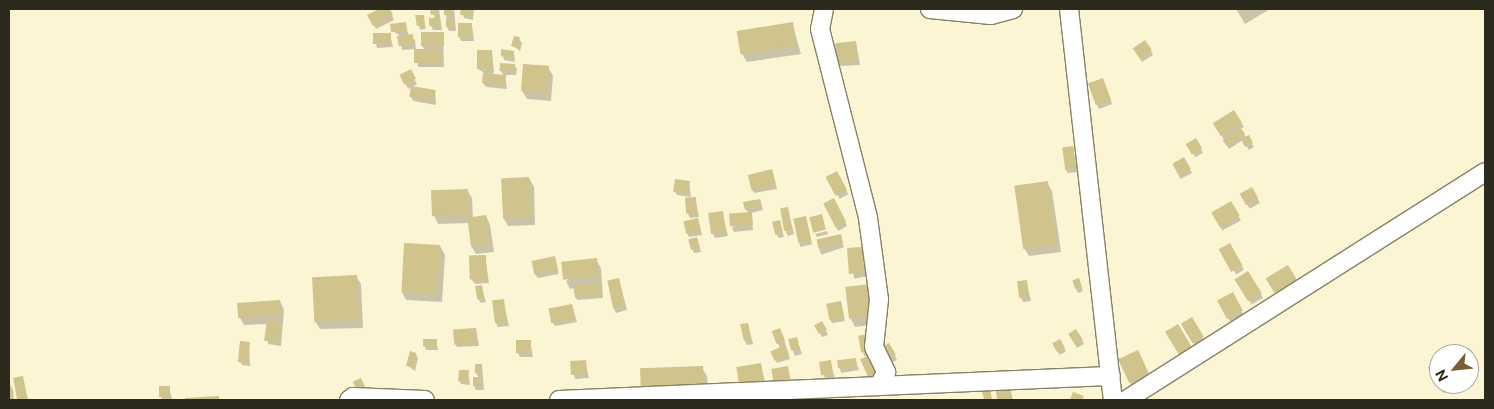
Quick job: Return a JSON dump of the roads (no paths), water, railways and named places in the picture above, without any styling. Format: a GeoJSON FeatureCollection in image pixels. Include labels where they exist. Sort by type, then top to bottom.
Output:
{"type":"FeatureCollection","features":[{"type":"Feature","properties":{"kind":"street"},"geometry":{"type":"LineString","coordinates":[[824,9],[820,29],[868,218],[879,299],[874,347],[886,372],[879,386]]}},
{"type":"Feature","properties":{"kind":"street"},"geometry":{"type":"LineString","coordinates":[[930,9],[991,15],[1013,9]]}},
{"type":"Feature","properties":{"kind":"street"},"geometry":{"type":"LineString","coordinates":[[1069,9],[1113,400]]}},
{"type":"Feature","properties":{"kind":"street"},"geometry":{"type":"LineString","coordinates":[[1126,400],[1485,172]]}},
{"type":"Feature","properties":{"kind":"street"},"geometry":{"type":"LineString","coordinates":[[559,400],[740,396],[879,386],[1111,376]]}},
{"type":"Feature","properties":{"kind":"street"},"geometry":{"type":"LineString","coordinates":[[349,400],[353,397],[425,400]]}}]}
